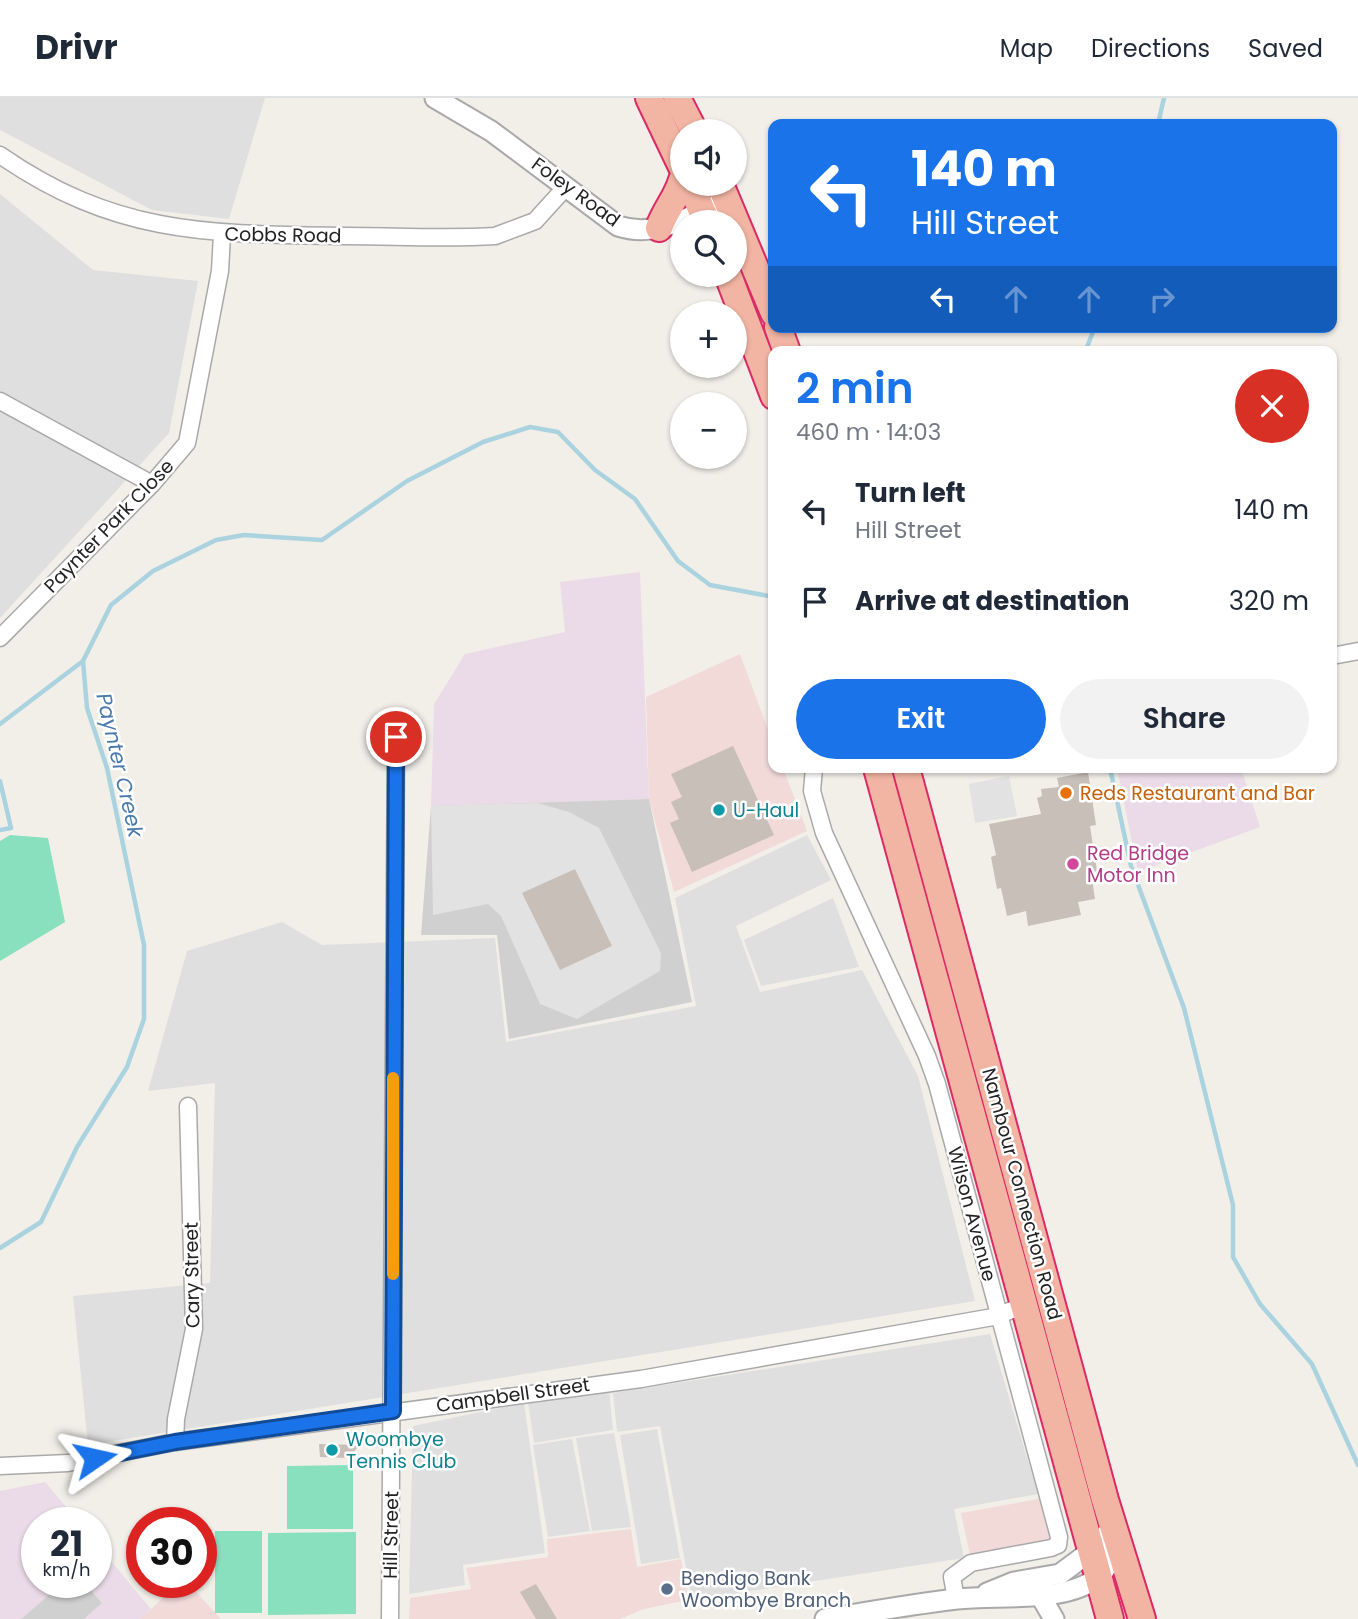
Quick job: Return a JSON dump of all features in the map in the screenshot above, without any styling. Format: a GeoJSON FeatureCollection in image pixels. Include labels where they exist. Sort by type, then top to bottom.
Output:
{"type":"FeatureCollection","features":[{"type":"Feature","properties":{"kind":"highway"},"geometry":{"type":"LineString","coordinates":[[649,98],[670,142]]}},
{"type":"Feature","properties":{"kind":"highway"},"geometry":{"type":"LineString","coordinates":[[677,98],[688,119]]}},
{"type":"Feature","properties":{"kind":"highway"},"geometry":{"type":"LineString","coordinates":[[670,229],[665,210],[676,196]]}},
{"type":"Feature","properties":{"kind":"highway"},"geometry":{"type":"LineString","coordinates":[[725,196],[768,299]]}},
{"type":"Feature","properties":{"kind":"highway"},"geometry":{"type":"LineString","coordinates":[[724,287],[754,343]]}},
{"type":"Feature","properties":{"kind":"highway"},"geometry":{"type":"LineString","coordinates":[[733,287],[768,380]]}},
{"type":"Feature","properties":{"kind":"highway","name":"Nambour Connection Road"},"geometry":{"type":"LineString","coordinates":[[878,773],[1011,1310],[1091,1551],[1110,1619]]}},
{"type":"Feature","properties":{"kind":"highway","name":"Nambour Connection Road"},"geometry":{"type":"LineString","coordinates":[[907,773],[1105,1500],[1142,1619]]}},
{"type":"Feature","properties":{"kind":"street","name":"Foley Road"},"geometry":{"type":"LineString","coordinates":[[435,98],[499,137],[618,226],[640,231],[670,229]]}},
{"type":"Feature","properties":{"kind":"street","name":"Cobbs Road"},"geometry":{"type":"LineString","coordinates":[[0,155],[67,196],[124,217],[222,235],[495,236],[535,221],[565,188]]}},
{"type":"Feature","properties":{"kind":"street","name":"Paynter Park Close"},"geometry":{"type":"LineString","coordinates":[[0,638],[152,484],[187,443],[220,271],[222,235]]}},
{"type":"Feature","properties":{"kind":"street"},"geometry":{"type":"LineString","coordinates":[[0,401],[152,484]]}},
{"type":"Feature","properties":{"kind":"street"},"geometry":{"type":"LineString","coordinates":[[1337,655],[1358,651]]}},
{"type":"Feature","properties":{"kind":"street","name":"Hill Street"},"geometry":{"type":"LineString","coordinates":[[390,1619],[396,737]]}},
{"type":"Feature","properties":{"kind":"street","name":"Wilson Avenue"},"geometry":{"type":"LineString","coordinates":[[814,773],[812,791],[821,825],[927,1056],[1011,1310],[1059,1537],[1058,1545],[971,1563],[952,1577],[956,1599]]}},
{"type":"Feature","properties":{"kind":"street","name":"Cary Street"},"geometry":{"type":"LineString","coordinates":[[175,1442],[176,1419],[194,1329],[188,1106]]}},
{"type":"Feature","properties":{"kind":"street","name":"Campbell Street"},"geometry":{"type":"LineString","coordinates":[[0,1466],[68,1463],[175,1442],[641,1378],[1011,1310]]}},
{"type":"Feature","properties":{"kind":"street"},"geometry":{"type":"LineString","coordinates":[[825,1619],[978,1597],[1014,1581],[1035,1587],[1084,1586],[1098,1578],[1109,1561],[1105,1500]]}},
{"type":"Feature","properties":{"kind":"street"},"geometry":{"type":"LineString","coordinates":[[1035,1587],[1060,1574],[1091,1551]]}},
{"type":"Feature","properties":{"kind":"street"},"geometry":{"type":"LineString","coordinates":[[1035,1587],[1054,1619]]}},
{"type":"Feature","properties":{"kind":"shaded area"},"geometry":{"type":"Polygon","coordinates":[[[0,98],[265,98],[229,219],[152,210],[0,130],[0,98]]]}},
{"type":"Feature","properties":{"kind":"shaded area"},"geometry":{"type":"Polygon","coordinates":[[[0,194],[93,270],[198,281],[169,433],[0,618],[0,194]]]}},
{"type":"Feature","properties":{"kind":"shaded area"},"geometry":{"type":"Polygon","coordinates":[[[640,572],[649,799],[431,806],[434,704],[465,654],[565,632],[560,582],[640,572]]]}},
{"type":"Feature","properties":{"kind":"shaded area"},"geometry":{"type":"Polygon","coordinates":[[[740,654],[768,730],[768,773],[785,773],[807,831],[674,892],[649,799],[646,697],[740,654]]]}},
{"type":"Feature","properties":{"kind":"shaded area"},"geometry":{"type":"Polygon","coordinates":[[[1118,773],[1243,773],[1260,827],[1138,872],[1118,773]]]}},
{"type":"Feature","properties":{"kind":"shaded area"},"geometry":{"type":"Polygon","coordinates":[[[1009,776],[1017,816],[975,823],[969,784],[1009,776]]]}},
{"type":"Feature","properties":{"kind":"shaded area"},"geometry":{"type":"Polygon","coordinates":[[[649,799],[692,1002],[509,1039],[497,935],[421,935],[431,806],[649,799]]]}},
{"type":"Feature","properties":{"kind":"shaded area"},"geometry":{"type":"Polygon","coordinates":[[[538,803],[569,812],[599,828],[661,953],[660,971],[577,1019],[540,1004],[501,916],[488,904],[433,915],[431,806],[538,803]]]}},
{"type":"Feature","properties":{"kind":"shaded area"},"geometry":{"type":"Polygon","coordinates":[[[807,835],[831,880],[736,926],[760,992],[862,970],[918,1076],[975,1301],[88,1445],[73,1296],[210,1283],[215,1083],[148,1091],[187,951],[282,922],[322,945],[495,938],[506,1042],[696,1006],[675,898],[807,835]]]}},
{"type":"Feature","properties":{"kind":"shaded area"},"geometry":{"type":"Polygon","coordinates":[[[833,898],[859,967],[761,986],[744,940],[833,898]]]}},
{"type":"Feature","properties":{"kind":"shaded area"},"geometry":{"type":"Polygon","coordinates":[[[990,1334],[1038,1494],[954,1509],[964,1558],[692,1600],[660,1426],[617,1432],[613,1393],[990,1334]]]}},
{"type":"Feature","properties":{"kind":"shaded area"},"geometry":{"type":"Polygon","coordinates":[[[609,1389],[613,1430],[534,1443],[528,1402],[609,1389]]]}},
{"type":"Feature","properties":{"kind":"shaded area"},"geometry":{"type":"Polygon","coordinates":[[[524,1403],[545,1553],[463,1565],[465,1585],[409,1594],[413,1426],[524,1403]]]}},
{"type":"Feature","properties":{"kind":"shaded area"},"geometry":{"type":"Polygon","coordinates":[[[657,1429],[680,1558],[641,1564],[620,1435],[657,1429]]]}},
{"type":"Feature","properties":{"kind":"shaded area"},"geometry":{"type":"Polygon","coordinates":[[[614,1433],[631,1527],[592,1531],[576,1438],[614,1433]]]}},
{"type":"Feature","properties":{"kind":"shaded area"},"geometry":{"type":"Polygon","coordinates":[[[572,1439],[590,1531],[548,1537],[533,1445],[572,1439]]]}},
{"type":"Feature","properties":{"kind":"shaded area"},"geometry":{"type":"Polygon","coordinates":[[[45,1482],[66,1507],[21,1507],[21,1598],[45,1598],[21,1619],[0,1619],[0,1491],[45,1482]]]}},
{"type":"Feature","properties":{"kind":"shaded area"},"geometry":{"type":"Polygon","coordinates":[[[1044,1498],[1054,1541],[970,1555],[961,1513],[1044,1498]]]}},
{"type":"Feature","properties":{"kind":"shaded area"},"geometry":{"type":"Polygon","coordinates":[[[631,1529],[637,1567],[681,1559],[688,1600],[644,1609],[620,1619],[409,1619],[410,1598],[471,1589],[466,1568],[548,1557],[547,1539],[631,1529]]]}},
{"type":"Feature","properties":{"kind":"shaded area"},"geometry":{"type":"Polygon","coordinates":[[[112,1562],[126,1579],[126,1598],[142,1598],[151,1609],[140,1619],[84,1619],[102,1603],[98,1598],[112,1598],[112,1562]]]}},
{"type":"Feature","properties":{"kind":"shaded area"},"geometry":{"type":"Polygon","coordinates":[[[45,1598],[98,1598],[102,1603],[84,1619],[21,1619],[45,1598]]]}},
{"type":"Feature","properties":{"kind":"shaded area"},"geometry":{"type":"Polygon","coordinates":[[[163,1598],[202,1598],[221,1619],[140,1619],[163,1598]]]}},
{"type":"Feature","properties":{"kind":"green space"},"geometry":{"type":"Polygon","coordinates":[[[10,835],[48,838],[65,922],[0,961],[0,841],[10,835]]]}},
{"type":"Feature","properties":{"kind":"green space"},"geometry":{"type":"Polygon","coordinates":[[[353,1465],[353,1529],[287,1529],[287,1466],[353,1465]]]}},
{"type":"Feature","properties":{"kind":"green space"},"geometry":{"type":"Polygon","coordinates":[[[217,1531],[262,1531],[262,1613],[215,1613],[217,1531]]]}},
{"type":"Feature","properties":{"kind":"green space"},"geometry":{"type":"Polygon","coordinates":[[[356,1532],[356,1614],[268,1615],[268,1533],[356,1532]]]}},
{"type":"Feature","properties":{"kind":"building","name":"U-Haul"},"geometry":{"type":"Polygon","coordinates":[[[733,746],[774,835],[692,872],[670,823],[679,819],[671,802],[682,797],[671,774],[733,746]]]}},
{"type":"Feature","properties":{"kind":"building","name":"Red Bridge Motor Inn"},"geometry":{"type":"Polygon","coordinates":[[[1088,773],[1096,825],[1090,826],[1097,871],[1091,873],[1095,899],[1078,902],[1081,915],[1028,926],[1026,911],[1007,916],[1001,888],[997,889],[991,857],[996,855],[989,824],[1041,814],[1037,798],[1042,796],[1041,789],[1059,787],[1057,778],[1088,773]]]}},
{"type":"Feature","properties":{"kind":"building"},"geometry":{"type":"Polygon","coordinates":[[[575,869],[612,946],[560,970],[522,893],[575,869]]]}},
{"type":"Feature","properties":{"kind":"building","name":"Woombye Tennis Club"},"geometry":{"type":"Polygon","coordinates":[[[319,1444],[360,1445],[348,1458],[320,1457],[319,1444]]]}},
{"type":"Feature","properties":{"kind":"building"},"geometry":{"type":"Polygon","coordinates":[[[536,1584],[557,1619],[536,1619],[520,1592],[536,1584]]]}},
{"type":"Feature","properties":{"kind":"waterway","name":"Paynter Creek"},"geometry":{"type":"LineString","coordinates":[[1159,119],[1164,98]]}},
{"type":"Feature","properties":{"kind":"waterway","name":"Paynter Creek"},"geometry":{"type":"LineString","coordinates":[[1087,346],[1093,333]]}},
{"type":"Feature","properties":{"kind":"waterway","name":"Paynter Creek"},"geometry":{"type":"LineString","coordinates":[[0,1248],[41,1222],[77,1147],[127,1067],[144,1019],[144,945],[107,768],[87,708],[83,661],[111,605],[153,571],[216,540],[244,535],[322,540],[407,481],[483,442],[530,427],[558,432],[595,470],[635,499],[678,561],[710,585],[768,596]]}},
{"type":"Feature","properties":{"kind":"waterway"},"geometry":{"type":"LineString","coordinates":[[0,724],[83,661]]}},
{"type":"Feature","properties":{"kind":"waterway"},"geometry":{"type":"LineString","coordinates":[[1111,773],[1131,866],[1184,1008],[1233,1205],[1233,1257],[1260,1304],[1312,1364],[1358,1465]]}},
{"type":"Feature","properties":{"kind":"waterway"},"geometry":{"type":"LineString","coordinates":[[0,781],[11,828],[0,830]]}},
{"type":"Feature","properties":{"kind":"slow traffic"},"geometry":{"type":"LineString","coordinates":[[393,1078],[393,1274]]}},
{"type":"Feature","properties":{"kind":"place","name":"Reds Restaurant and Bar"},"geometry":{"type":"Point","coordinates":[1066,793]}},
{"type":"Feature","properties":{"kind":"place","name":"U-Haul"},"geometry":{"type":"Point","coordinates":[719,810]}},
{"type":"Feature","properties":{"kind":"place","name":"Red Bridge Motor Inn"},"geometry":{"type":"Point","coordinates":[1073,864]}},
{"type":"Feature","properties":{"kind":"place","name":"Woombye Tennis Club"},"geometry":{"type":"Point","coordinates":[332,1450]}},
{"type":"Feature","properties":{"kind":"place","name":"Bendigo Bank Woombye Branch"},"geometry":{"type":"Point","coordinates":[667,1589]}},
{"type":"Feature","properties":{"kind":"route"},"geometry":{"type":"LineString","coordinates":[[95,1458],[175,1442],[393,1411],[396,737]]}}]}
